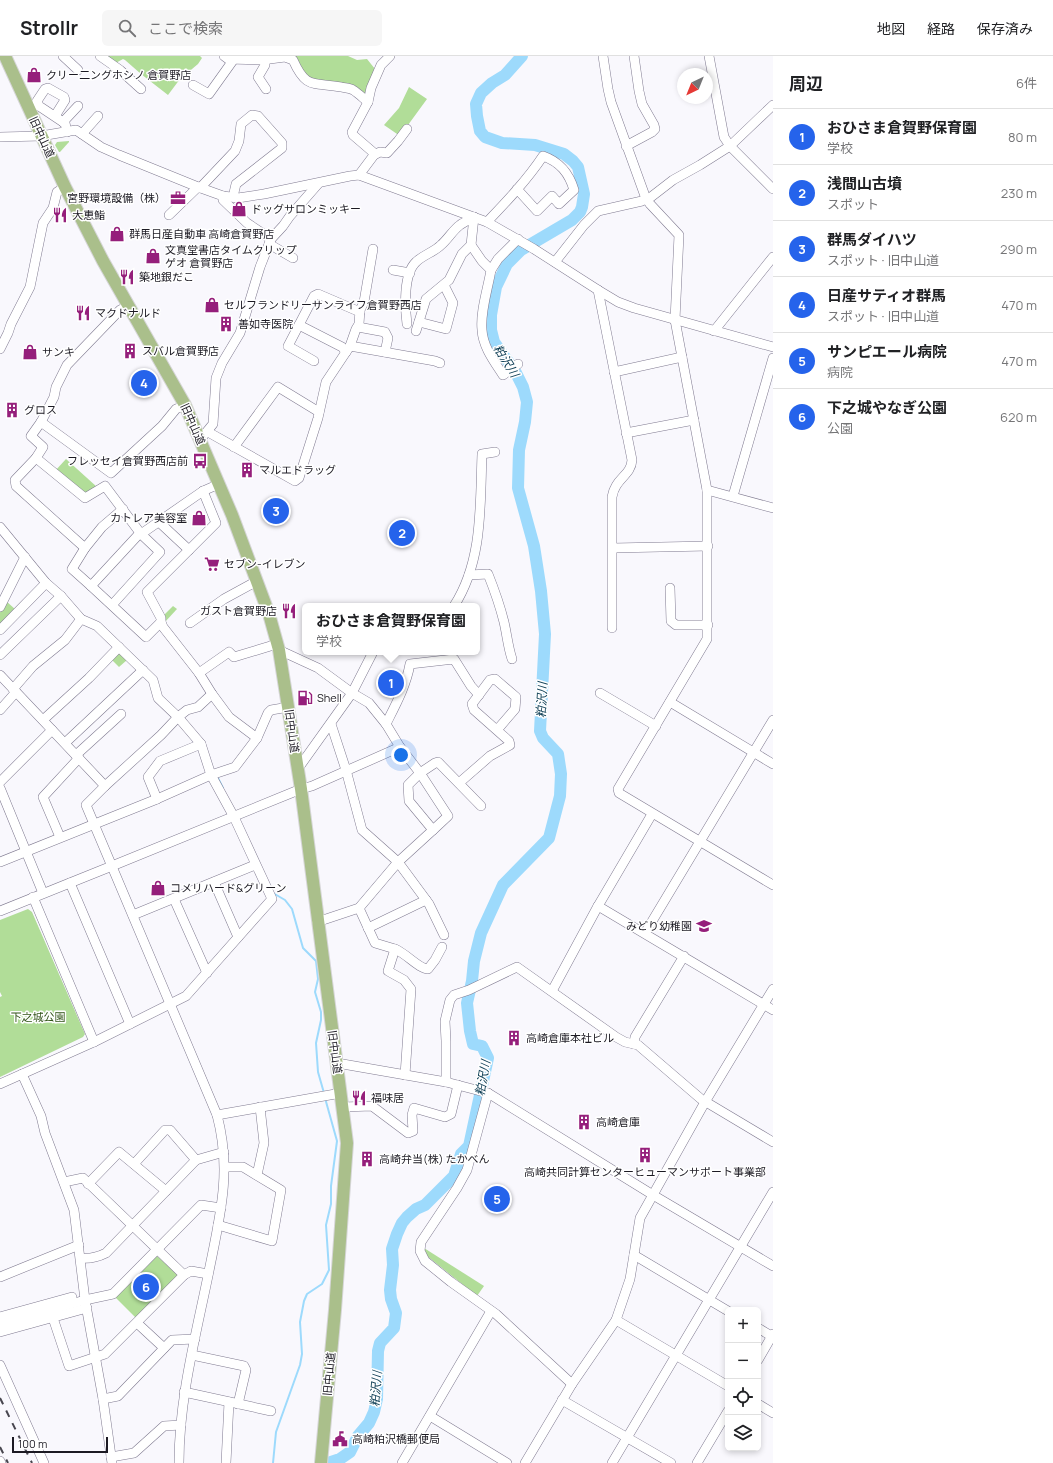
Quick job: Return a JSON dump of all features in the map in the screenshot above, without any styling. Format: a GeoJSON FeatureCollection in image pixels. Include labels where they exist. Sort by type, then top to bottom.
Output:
{"type":"FeatureCollection","features":[{"type":"Feature","properties":{"kind":"main road","name":"旧中山道"},"geometry":{"type":"LineString","coordinates":[[5,56],[65,187],[103,261],[185,405],[204,435],[219,484],[269,614],[278,647],[289,707],[297,770],[301,789],[317,922],[347,1144],[346,1178],[321,1463]]}},
{"type":"Feature","properties":{"kind":"street"},"geometry":{"type":"LineString","coordinates":[[63,56],[78,70]]}},
{"type":"Feature","properties":{"kind":"street"},"geometry":{"type":"LineString","coordinates":[[100,56],[120,70],[141,89]]}},
{"type":"Feature","properties":{"kind":"street"},"geometry":{"type":"LineString","coordinates":[[224,56],[228,59],[265,59],[285,57],[292,60],[299,73],[306,81],[316,84],[353,89],[368,102]]}},
{"type":"Feature","properties":{"kind":"street"},"geometry":{"type":"LineString","coordinates":[[374,155],[374,153],[353,135],[352,132],[368,102],[371,88],[381,65],[390,56]]}},
{"type":"Feature","properties":{"kind":"street"},"geometry":{"type":"LineString","coordinates":[[603,56],[608,89],[626,146],[647,200],[679,235],[675,320],[707,490],[707,639],[618,789],[618,793],[773,885]]}},
{"type":"Feature","properties":{"kind":"street"},"geometry":{"type":"LineString","coordinates":[[626,146],[655,129],[652,120],[642,104],[634,56]]}},
{"type":"Feature","properties":{"kind":"street"},"geometry":{"type":"LineString","coordinates":[[709,56],[722,134],[730,146],[773,189]]}},
{"type":"Feature","properties":{"kind":"street"},"geometry":{"type":"LineString","coordinates":[[193,84],[209,94],[234,59]]}},
{"type":"Feature","properties":{"kind":"street"},"geometry":{"type":"LineString","coordinates":[[265,59],[265,65],[258,77],[266,89]]}},
{"type":"Feature","properties":{"kind":"street"},"geometry":{"type":"LineString","coordinates":[[555,262],[584,225],[598,210],[647,200],[673,180],[700,166],[730,146],[773,105]]}},
{"type":"Feature","properties":{"kind":"street"},"geometry":{"type":"LineString","coordinates":[[63,122],[78,106]]}},
{"type":"Feature","properties":{"kind":"street"},"geometry":{"type":"LineString","coordinates":[[169,216],[235,151],[239,141],[241,124],[252,115],[258,116],[282,143],[282,148],[236,184],[233,197]]}},
{"type":"Feature","properties":{"kind":"street"},"geometry":{"type":"LineString","coordinates":[[55,116],[75,132],[101,147],[199,188],[223,196],[233,197],[264,194],[359,175],[487,222],[534,249],[618,302],[675,320],[773,347]]}},
{"type":"Feature","properties":{"kind":"street"},"geometry":{"type":"LineString","coordinates":[[0,137],[41,136],[75,132],[98,116]]}},
{"type":"Feature","properties":{"kind":"street"},"geometry":{"type":"LineString","coordinates":[[359,175],[374,155],[380,152],[387,153],[407,129]]}},
{"type":"Feature","properties":{"kind":"street"},"geometry":{"type":"LineString","coordinates":[[487,222],[517,189],[543,156],[551,158],[559,164],[571,180],[574,190],[559,204],[552,196],[536,211],[517,189]]}},
{"type":"Feature","properties":{"kind":"street"},"geometry":{"type":"LineString","coordinates":[[318,184],[270,242],[260,267],[240,333],[222,363],[216,378],[213,424],[204,435],[234,447],[295,481],[299,478],[319,412],[326,382],[348,349],[359,324],[360,312],[364,302],[373,249]]}},
{"type":"Feature","properties":{"kind":"street"},"geometry":{"type":"LineString","coordinates":[[0,349],[30,287],[43,223],[53,208],[57,192],[65,187]]}},
{"type":"Feature","properties":{"kind":"street"},"geometry":{"type":"LineString","coordinates":[[223,196],[223,200],[247,223],[293,258]]}},
{"type":"Feature","properties":{"kind":"street"},"geometry":{"type":"LineString","coordinates":[[416,331],[426,299],[444,285],[454,273],[462,254],[471,244],[474,217]]}},
{"type":"Feature","properties":{"kind":"street"},"geometry":{"type":"LineString","coordinates":[[406,324],[406,295],[413,265],[417,261],[435,251],[460,225],[474,217]]}},
{"type":"Feature","properties":{"kind":"street"},"geometry":{"type":"LineString","coordinates":[[518,364],[503,375],[489,354],[484,341],[482,320],[492,270],[498,259],[520,241]]}},
{"type":"Feature","properties":{"kind":"street"},"geometry":{"type":"LineString","coordinates":[[471,244],[482,261],[492,270]]}},
{"type":"Feature","properties":{"kind":"street"},"geometry":{"type":"LineString","coordinates":[[714,331],[773,257]]}},
{"type":"Feature","properties":{"kind":"street"},"geometry":{"type":"LineString","coordinates":[[393,270],[410,273]]}},
{"type":"Feature","properties":{"kind":"street"},"geometry":{"type":"LineString","coordinates":[[419,322],[446,329],[453,303],[444,285]]}},
{"type":"Feature","properties":{"kind":"street"},"geometry":{"type":"LineString","coordinates":[[598,290],[632,465],[619,480],[613,490],[612,628]]}},
{"type":"Feature","properties":{"kind":"street"},"geometry":{"type":"LineString","coordinates":[[314,361],[288,346],[314,296],[318,294],[360,312]]}},
{"type":"Feature","properties":{"kind":"street"},"geometry":{"type":"LineString","coordinates":[[85,548],[16,486],[15,480],[36,458],[43,447],[31,436],[41,422],[67,365],[120,310],[128,306]]}},
{"type":"Feature","properties":{"kind":"street"},"geometry":{"type":"LineString","coordinates":[[299,325],[348,349],[385,352],[440,363]]}},
{"type":"Feature","properties":{"kind":"street"},"geometry":{"type":"LineString","coordinates":[[358,327],[385,332],[388,338],[385,352]]}},
{"type":"Feature","properties":{"kind":"street"},"geometry":{"type":"LineString","coordinates":[[614,372],[682,357]]}},
{"type":"Feature","properties":{"kind":"street"},"geometry":{"type":"LineString","coordinates":[[733,496],[773,358]]}},
{"type":"Feature","properties":{"kind":"street"},"geometry":{"type":"LineString","coordinates":[[234,447],[278,387],[319,412]]}},
{"type":"Feature","properties":{"kind":"street"},"geometry":{"type":"LineString","coordinates":[[112,605],[160,552],[141,534],[107,481],[111,473],[162,426],[176,410],[185,405]]}},
{"type":"Feature","properties":{"kind":"street"},"geometry":{"type":"LineString","coordinates":[[626,433],[694,420]]}},
{"type":"Feature","properties":{"kind":"street"},"geometry":{"type":"LineString","coordinates":[[41,422],[111,473]]}},
{"type":"Feature","properties":{"kind":"street"},"geometry":{"type":"LineString","coordinates":[[455,603],[469,575],[478,540],[482,454],[495,452]]}},
{"type":"Feature","properties":{"kind":"street"},"geometry":{"type":"LineString","coordinates":[[36,458],[86,498],[105,486],[124,506]]}},
{"type":"Feature","properties":{"kind":"street"},"geometry":{"type":"LineString","coordinates":[[91,586],[141,534],[203,491],[219,484]]}},
{"type":"Feature","properties":{"kind":"street"},"geometry":{"type":"LineString","coordinates":[[707,490],[773,508]]}},
{"type":"Feature","properties":{"kind":"street"},"geometry":{"type":"LineString","coordinates":[[203,491],[216,523],[147,592],[161,618],[161,622],[199,673],[229,717],[257,738]]}},
{"type":"Feature","properties":{"kind":"street"},"geometry":{"type":"LineString","coordinates":[[124,506],[102,527],[85,548],[72,569],[146,637],[161,622]]}},
{"type":"Feature","properties":{"kind":"street"},"geometry":{"type":"LineString","coordinates":[[159,522],[189,550]]}},
{"type":"Feature","properties":{"kind":"street"},"geometry":{"type":"LineString","coordinates":[[0,540],[2,529]]}},
{"type":"Feature","properties":{"kind":"street"},"geometry":{"type":"LineString","coordinates":[[0,1084],[94,1042],[186,996],[272,899],[234,817],[211,775],[201,744],[178,717],[158,698],[152,680],[143,670],[97,626],[81,619],[61,596],[46,583],[2,529]]}},
{"type":"Feature","properties":{"kind":"street"},"geometry":{"type":"LineString","coordinates":[[613,548],[708,546]]}},
{"type":"Feature","properties":{"kind":"street"},"geometry":{"type":"LineString","coordinates":[[0,607],[25,557]]}},
{"type":"Feature","properties":{"kind":"street"},"geometry":{"type":"LineString","coordinates":[[469,575],[488,574],[504,622],[508,648],[512,659]]}},
{"type":"Feature","properties":{"kind":"street"},"geometry":{"type":"LineString","coordinates":[[190,623],[224,599],[257,581]]}},
{"type":"Feature","properties":{"kind":"street"},"geometry":{"type":"LineString","coordinates":[[0,630],[46,583]]}},
{"type":"Feature","properties":{"kind":"street"},"geometry":{"type":"LineString","coordinates":[[670,588],[671,621],[676,625],[708,625]]}},
{"type":"Feature","properties":{"kind":"street"},"geometry":{"type":"LineString","coordinates":[[0,655],[61,596]]}},
{"type":"Feature","properties":{"kind":"street"},"geometry":{"type":"LineString","coordinates":[[0,710],[33,666],[65,640],[81,619]]}},
{"type":"Feature","properties":{"kind":"street"},"geometry":{"type":"LineString","coordinates":[[43,720],[89,678],[119,647]]}},
{"type":"Feature","properties":{"kind":"street"},"geometry":{"type":"LineString","coordinates":[[199,673],[229,652],[234,657],[278,647],[318,668],[352,693],[369,703],[386,724],[400,747],[420,773],[448,816],[398,862],[359,908],[317,922]]}},
{"type":"Feature","properties":{"kind":"street"},"geometry":{"type":"LineString","coordinates":[[297,770],[352,693],[371,655]]}},
{"type":"Feature","properties":{"kind":"street"},"geometry":{"type":"LineString","coordinates":[[386,724],[407,680],[410,664],[454,659],[471,686],[479,695]]}},
{"type":"Feature","properties":{"kind":"street"},"geometry":{"type":"LineString","coordinates":[[65,743],[143,670]]}},
{"type":"Feature","properties":{"kind":"street"},"geometry":{"type":"LineString","coordinates":[[0,676],[105,786]]}},
{"type":"Feature","properties":{"kind":"street"},"geometry":{"type":"LineString","coordinates":[[459,783],[490,756],[510,745],[509,741],[474,710],[472,704],[490,680],[495,679],[516,697],[515,710],[497,730]]}},
{"type":"Feature","properties":{"kind":"street"},"geometry":{"type":"LineString","coordinates":[[600,693],[656,726]]}},
{"type":"Feature","properties":{"kind":"street"},"geometry":{"type":"LineString","coordinates":[[179,1463],[184,1392],[218,1225],[224,1188],[225,1167],[222,1132],[217,1115],[171,1004],[86,805],[161,735],[178,717],[187,710],[198,707],[212,694]]}},
{"type":"Feature","properties":{"kind":"street"},"geometry":{"type":"LineString","coordinates":[[670,702],[773,764]]}},
{"type":"Feature","properties":{"kind":"street"},"geometry":{"type":"LineString","coordinates":[[0,862],[157,799],[211,775],[235,767],[257,738],[271,710],[289,707]]}},
{"type":"Feature","properties":{"kind":"street"},"geometry":{"type":"LineString","coordinates":[[60,837],[43,797],[78,756],[121,714]]}},
{"type":"Feature","properties":{"kind":"street"},"geometry":{"type":"LineString","coordinates":[[646,933],[773,720]]}},
{"type":"Feature","properties":{"kind":"street"},"geometry":{"type":"LineString","coordinates":[[331,724],[346,770],[362,830],[398,862],[426,900],[444,935]]}},
{"type":"Feature","properties":{"kind":"street"},"geometry":{"type":"LineString","coordinates":[[0,782],[52,730]]}},
{"type":"Feature","properties":{"kind":"street"},"geometry":{"type":"LineString","coordinates":[[157,799],[148,777],[160,762],[201,744]]}},
{"type":"Feature","properties":{"kind":"street"},"geometry":{"type":"LineString","coordinates":[[0,911],[301,789],[312,786],[400,747]]}},
{"type":"Feature","properties":{"kind":"street"},"geometry":{"type":"LineString","coordinates":[[432,830],[409,801],[408,785],[420,773],[435,763],[438,762],[481,806]]}},
{"type":"Feature","properties":{"kind":"street"},"geometry":{"type":"LineString","coordinates":[[0,788],[43,893]]}},
{"type":"Feature","properties":{"kind":"street"},"geometry":{"type":"LineString","coordinates":[[552,991],[598,906],[652,814]]}},
{"type":"Feature","properties":{"kind":"street"},"geometry":{"type":"LineString","coordinates":[[132,915],[256,865]]}},
{"type":"Feature","properties":{"kind":"street"},"geometry":{"type":"LineString","coordinates":[[214,882],[238,937]]}},
{"type":"Feature","properties":{"kind":"street"},"geometry":{"type":"LineString","coordinates":[[70,883],[130,1024]]}},
{"type":"Feature","properties":{"kind":"street"},"geometry":{"type":"LineString","coordinates":[[33,897],[94,1042]]}},
{"type":"Feature","properties":{"kind":"street"},"geometry":{"type":"LineString","coordinates":[[174,899],[207,973]]}},
{"type":"Feature","properties":{"kind":"street"},"geometry":{"type":"LineString","coordinates":[[368,928],[426,900]]}},
{"type":"Feature","properties":{"kind":"street"},"geometry":{"type":"LineString","coordinates":[[598,906],[646,933],[773,1010]]}},
{"type":"Feature","properties":{"kind":"street"},"geometry":{"type":"LineString","coordinates":[[359,908],[375,943],[403,952],[422,969],[428,969],[442,947]]}},
{"type":"Feature","properties":{"kind":"street"},"geometry":{"type":"LineString","coordinates":[[395,949],[388,971],[404,980],[411,989],[405,1075]]}},
{"type":"Feature","properties":{"kind":"street"},"geometry":{"type":"LineString","coordinates":[[634,1044],[635,1037],[684,956]]}},
{"type":"Feature","properties":{"kind":"street"},"geometry":{"type":"LineString","coordinates":[[446,1082],[445,1021],[450,1000],[454,995],[469,990],[517,967],[616,1037],[641,1048],[705,1102],[773,1142]]}},
{"type":"Feature","properties":{"kind":"street"},"geometry":{"type":"LineString","coordinates":[[525,1463],[572,1384],[616,1320],[630,1279],[640,1218],[705,1102],[773,989]]}},
{"type":"Feature","properties":{"kind":"street"},"geometry":{"type":"LineString","coordinates":[[337,1062],[446,1082],[482,1092],[773,1266]]}},
{"type":"Feature","properties":{"kind":"street"},"geometry":{"type":"LineString","coordinates":[[22,1074],[41,1116],[45,1133],[74,1210],[86,1301],[103,1399],[111,1460],[134,1453],[164,1426],[181,1426]]}},
{"type":"Feature","properties":{"kind":"street"},"geometry":{"type":"LineString","coordinates":[[343,1106],[372,1106],[408,1133],[413,1131],[412,1115],[414,1108],[445,1117],[451,1114],[458,1085]]}},
{"type":"Feature","properties":{"kind":"street"},"geometry":{"type":"LineString","coordinates":[[482,1092],[467,1170],[419,1247],[425,1260],[490,1311],[496,1314],[572,1384]]}},
{"type":"Feature","properties":{"kind":"street"},"geometry":{"type":"LineString","coordinates":[[217,1115],[341,1093]]}},
{"type":"Feature","properties":{"kind":"street"},"geometry":{"type":"LineString","coordinates":[[257,1175],[264,1142],[260,1107]]}},
{"type":"Feature","properties":{"kind":"street"},"geometry":{"type":"LineString","coordinates":[[134,1164],[165,1130],[170,1130],[196,1160]]}},
{"type":"Feature","properties":{"kind":"street"},"geometry":{"type":"LineString","coordinates":[[88,1184],[119,1152],[166,1191]]}},
{"type":"Feature","properties":{"kind":"street"},"geometry":{"type":"LineString","coordinates":[[81,1258],[86,1259],[106,1253],[196,1160],[224,1152]]}},
{"type":"Feature","properties":{"kind":"street"},"geometry":{"type":"LineString","coordinates":[[218,1225],[272,1241],[281,1190],[243,1167],[225,1167]]}},
{"type":"Feature","properties":{"kind":"street"},"geometry":{"type":"LineString","coordinates":[[64,1182],[83,1178],[156,1250],[184,1275]]}},
{"type":"Feature","properties":{"kind":"street"},"geometry":{"type":"LineString","coordinates":[[612,1463],[773,1192]]}},
{"type":"Feature","properties":{"kind":"street"},"geometry":{"type":"LineString","coordinates":[[0,1324],[112,1294],[201,1205],[221,1208]]}},
{"type":"Feature","properties":{"kind":"street"},"geometry":{"type":"LineString","coordinates":[[0,1277],[79,1245]]}},
{"type":"Feature","properties":{"kind":"street"},"geometry":{"type":"LineString","coordinates":[[634,1255],[725,1309]]}},
{"type":"Feature","properties":{"kind":"street"},"geometry":{"type":"LineString","coordinates":[[53,1318],[69,1366],[105,1354],[184,1275],[191,1271],[208,1274]]}},
{"type":"Feature","properties":{"kind":"street"},"geometry":{"type":"LineString","coordinates":[[0,1317],[86,1301]]}},
{"type":"Feature","properties":{"kind":"street"},"geometry":{"type":"LineString","coordinates":[[0,1332],[53,1318],[86,1301]]}},
{"type":"Feature","properties":{"kind":"street"},"geometry":{"type":"LineString","coordinates":[[402,1463],[490,1311]]}},
{"type":"Feature","properties":{"kind":"street"},"geometry":{"type":"LineString","coordinates":[[616,1320],[725,1384]]}},
{"type":"Feature","properties":{"kind":"street"},"geometry":{"type":"LineString","coordinates":[[136,1323],[164,1348]]}},
{"type":"Feature","properties":{"kind":"street"},"geometry":{"type":"LineString","coordinates":[[761,1330],[773,1336],[761,1355]]}},
{"type":"Feature","properties":{"kind":"street"},"geometry":{"type":"LineString","coordinates":[[103,1399],[118,1396],[172,1340],[195,1340]]}},
{"type":"Feature","properties":{"kind":"street"},"geometry":{"type":"LineString","coordinates":[[192,1355],[244,1366],[246,1370],[238,1404]]}},
{"type":"Feature","properties":{"kind":"street"},"geometry":{"type":"LineString","coordinates":[[0,1365],[44,1463]]}},
{"type":"Feature","properties":{"kind":"street"},"geometry":{"type":"LineString","coordinates":[[184,1392],[271,1411]]}},
{"type":"Feature","properties":{"kind":"street"},"geometry":{"type":"LineString","coordinates":[[562,1400],[671,1463]]}},
{"type":"Feature","properties":{"kind":"street"},"geometry":{"type":"LineString","coordinates":[[226,1463],[229,1402]]}},
{"type":"Feature","properties":{"kind":"street"},"geometry":{"type":"LineString","coordinates":[[761,1406],[773,1413]]}},
{"type":"Feature","properties":{"kind":"street"},"geometry":{"type":"LineString","coordinates":[[697,1463],[726,1415]]}},
{"type":"Feature","properties":{"kind":"street"},"geometry":{"type":"LineString","coordinates":[[430,1416],[507,1463]]}},
{"type":"Feature","properties":{"kind":"green space"},"geometry":{"type":"Polygon","coordinates":[[[104,56],[200,56],[202,58],[198,64],[180,79],[168,95],[125,60],[123,59],[114,64],[104,56]]]}},
{"type":"Feature","properties":{"kind":"green space"},"geometry":{"type":"Polygon","coordinates":[[[296,56],[348,56],[357,60],[367,59],[375,69],[367,87],[365,97],[308,79],[295,60],[296,56]]]}},
{"type":"Feature","properties":{"kind":"green space"},"geometry":{"type":"Polygon","coordinates":[[[409,87],[427,99],[400,136],[384,125],[399,108],[409,87]]]}},
{"type":"Feature","properties":{"kind":"green space"},"geometry":{"type":"Polygon","coordinates":[[[69,141],[59,152],[55,145],[57,142],[69,141]]]}},
{"type":"Feature","properties":{"kind":"green space"},"geometry":{"type":"Polygon","coordinates":[[[66,459],[97,487],[87,494],[55,471],[66,459]]]}},
{"type":"Feature","properties":{"kind":"green space"},"geometry":{"type":"Polygon","coordinates":[[[6,601],[16,610],[0,627],[0,612],[6,601]]]}},
{"type":"Feature","properties":{"kind":"green space"},"geometry":{"type":"Polygon","coordinates":[[[173,606],[177,609],[165,622],[163,616],[173,606]]]}},
{"type":"Feature","properties":{"kind":"green space"},"geometry":{"type":"Polygon","coordinates":[[[118,651],[127,660],[119,667],[111,659],[118,651]]]}},
{"type":"Feature","properties":{"kind":"green space","name":"下之城公園"},"geometry":{"type":"Polygon","coordinates":[[[28,909],[32,912],[85,1034],[83,1037],[0,1077],[0,997],[2,996],[0,992],[0,920],[28,909]]]}},
{"type":"Feature","properties":{"kind":"green space"},"geometry":{"type":"Polygon","coordinates":[[[424,1248],[484,1286],[477,1296],[427,1256],[424,1248]]]}},
{"type":"Feature","properties":{"kind":"green space"},"geometry":{"type":"Polygon","coordinates":[[[154,1256],[157,1256],[177,1274],[177,1278],[137,1319],[115,1297],[154,1256]]]}},
{"type":"Feature","properties":{"kind":"waterway","name":"粕沢川"},"geometry":{"type":"LineString","coordinates":[[328,1463],[340,1459],[350,1452],[358,1436],[369,1423],[374,1412],[377,1399],[378,1351],[380,1343],[394,1328],[396,1313],[391,1299],[390,1290],[393,1265],[392,1249],[397,1234],[402,1223],[407,1217],[416,1209],[425,1205],[454,1176],[461,1154],[469,1146],[488,1058],[482,1046],[473,1044],[467,1003],[472,981],[474,961],[481,933],[503,885],[549,838],[560,796],[561,774],[558,754],[543,738],[540,731],[545,634],[541,591],[534,546],[518,488],[519,450],[525,422],[527,402],[523,387],[516,373],[494,342],[491,330],[491,315],[496,287],[507,264],[521,250],[572,220],[580,212],[584,194],[578,167],[564,154],[535,145],[502,143],[485,137],[480,131],[476,104],[481,93],[492,83],[505,75],[522,56]]}},
{"type":"Feature","properties":{"kind":"waterway"},"geometry":{"type":"LineString","coordinates":[[217,776],[223,788]]}},
{"type":"Feature","properties":{"kind":"waterway"},"geometry":{"type":"LineString","coordinates":[[273,893],[285,900],[292,909],[303,948],[316,961],[318,979],[315,992],[321,1012],[321,1020],[316,1043],[318,1072],[324,1093]]}},
{"type":"Feature","properties":{"kind":"waterway"},"geometry":{"type":"LineString","coordinates":[[273,1463],[276,1432],[300,1365],[302,1354],[300,1322],[304,1301],[307,1294],[322,1284],[329,1270],[326,1225],[331,1204],[331,1186],[337,1141],[325,1098]]}},
{"type":"Feature","properties":{"kind":"railway"},"geometry":{"type":"LineString","coordinates":[[0,1398],[32,1463]]}},
{"type":"Feature","properties":{"kind":"railway"},"geometry":{"type":"LineString","coordinates":[[0,1447],[8,1463]]}},
{"type":"Feature","properties":{"kind":"place","name":"クリー二ングホシノ 倉賀野店"},"geometry":{"type":"Point","coordinates":[34,75]}},
{"type":"Feature","properties":{"kind":"place","name":"宮野環境設備（株）"},"geometry":{"type":"Point","coordinates":[178,198]}},
{"type":"Feature","properties":{"kind":"place","name":"ドッグサロンミッキー"},"geometry":{"type":"Point","coordinates":[239,209]}},
{"type":"Feature","properties":{"kind":"place","name":"大恵鮨"},"geometry":{"type":"Point","coordinates":[60,215]}},
{"type":"Feature","properties":{"kind":"place","name":"群馬日産自動車 高崎倉賀野店"},"geometry":{"type":"Point","coordinates":[117,234]}},
{"type":"Feature","properties":{"kind":"place","name":"文真堂書店タイムクリップ ゲオ 倉賀野店"},"geometry":{"type":"Point","coordinates":[153,256]}},
{"type":"Feature","properties":{"kind":"place","name":"築地銀だこ"},"geometry":{"type":"Point","coordinates":[127,277]}},
{"type":"Feature","properties":{"kind":"place","name":"セルフランドリーサンライフ倉賀野西店"},"geometry":{"type":"Point","coordinates":[212,305]}},
{"type":"Feature","properties":{"kind":"place","name":"マクドナルド"},"geometry":{"type":"Point","coordinates":[83,313]}},
{"type":"Feature","properties":{"kind":"place","name":"善如寺医院"},"geometry":{"type":"Point","coordinates":[226,324]}},
{"type":"Feature","properties":{"kind":"place","name":"スバル倉賀野店"},"geometry":{"type":"Point","coordinates":[130,351]}},
{"type":"Feature","properties":{"kind":"place","name":"サンキ"},"geometry":{"type":"Point","coordinates":[30,352]}},
{"type":"Feature","properties":{"kind":"place","name":"日産サティオ群馬"},"geometry":{"type":"Point","coordinates":[144,383]}},
{"type":"Feature","properties":{"kind":"place","name":"グロス"},"geometry":{"type":"Point","coordinates":[12,410]}},
{"type":"Feature","properties":{"kind":"place","name":"フレッセイ倉賀野西店前"},"geometry":{"type":"Point","coordinates":[200,461]}},
{"type":"Feature","properties":{"kind":"place","name":"マルエドラッグ"},"geometry":{"type":"Point","coordinates":[247,470]}},
{"type":"Feature","properties":{"kind":"place","name":"群馬ダイハツ"},"geometry":{"type":"Point","coordinates":[276,511]}},
{"type":"Feature","properties":{"kind":"place","name":"カトレア美容室"},"geometry":{"type":"Point","coordinates":[199,518]}},
{"type":"Feature","properties":{"kind":"place","name":"浅間山古墳"},"geometry":{"type":"Point","coordinates":[402,533]}},
{"type":"Feature","properties":{"kind":"place","name":"セブン-イレブン"},"geometry":{"type":"Point","coordinates":[212,564]}},
{"type":"Feature","properties":{"kind":"place","name":"ガスト倉賀野店"},"geometry":{"type":"Point","coordinates":[289,611]}},
{"type":"Feature","properties":{"kind":"place","name":"おひさま倉賀野保育園"},"geometry":{"type":"Point","coordinates":[391,683]}},
{"type":"Feature","properties":{"kind":"place","name":"Shell"},"geometry":{"type":"Point","coordinates":[305,698]}},
{"type":"Feature","properties":{"kind":"place","name":"コメリハード&グリーン"},"geometry":{"type":"Point","coordinates":[158,888]}},
{"type":"Feature","properties":{"kind":"place","name":"みどり幼稚園"},"geometry":{"type":"Point","coordinates":[704,926]}},
{"type":"Feature","properties":{"kind":"place","name":"高崎倉庫本社ビル"},"geometry":{"type":"Point","coordinates":[514,1038]}},
{"type":"Feature","properties":{"kind":"place","name":"福味居"},"geometry":{"type":"Point","coordinates":[359,1098]}},
{"type":"Feature","properties":{"kind":"place","name":"高崎倉庫"},"geometry":{"type":"Point","coordinates":[584,1122]}},
{"type":"Feature","properties":{"kind":"place","name":"高崎共同計算センターヒューマンサポート事業部"},"geometry":{"type":"Point","coordinates":[645,1155]}},
{"type":"Feature","properties":{"kind":"place","name":"高崎弁当(株) たかべん"},"geometry":{"type":"Point","coordinates":[367,1159]}},
{"type":"Feature","properties":{"kind":"place","name":"サンピエール病院"},"geometry":{"type":"Point","coordinates":[497,1199]}},
{"type":"Feature","properties":{"kind":"place","name":"下之城やなぎ公園"},"geometry":{"type":"Point","coordinates":[146,1287]}},
{"type":"Feature","properties":{"kind":"place","name":"高崎粕沢橋郵便局"},"geometry":{"type":"Point","coordinates":[340,1439]}}]}
